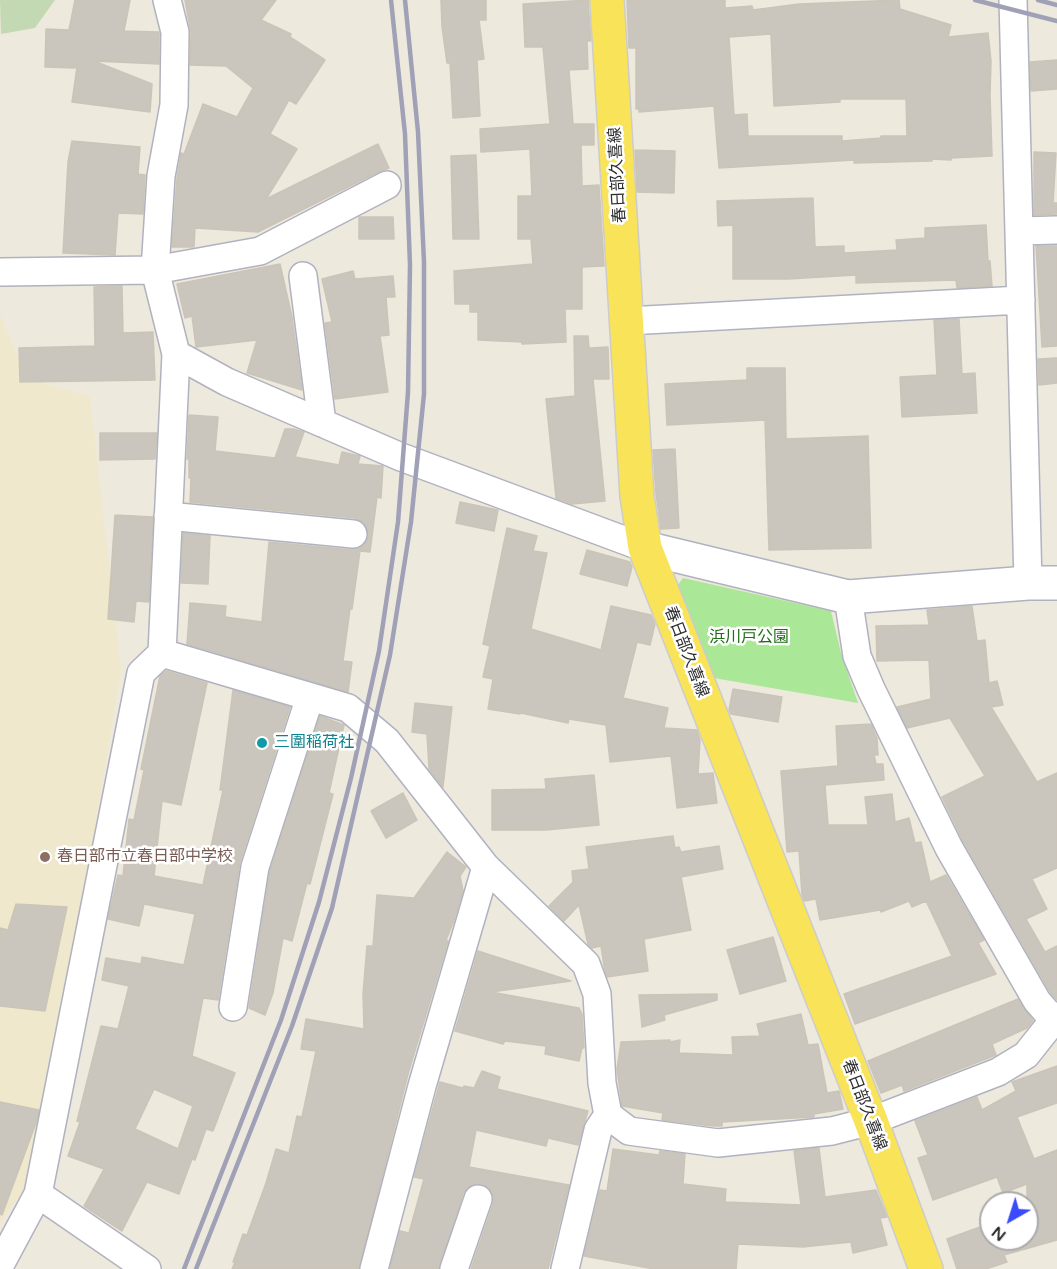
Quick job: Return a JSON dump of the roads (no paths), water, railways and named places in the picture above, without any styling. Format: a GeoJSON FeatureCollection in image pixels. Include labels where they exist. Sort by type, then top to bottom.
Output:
{"type":"FeatureCollection","features":[{"type":"Feature","properties":{"kind":"main road","name":"春日部久喜線"},"geometry":{"type":"LineString","coordinates":[[608,0],[637,496],[645,548],[871,1121],[919,1268]]}},
{"type":"Feature","properties":{"kind":"street"},"geometry":{"type":"LineString","coordinates":[[0,1265],[38,1194],[141,672],[162,653],[177,354],[155,270],[161,176],[174,105],[175,32],[167,0]]}},
{"type":"Feature","properties":{"kind":"street"},"geometry":{"type":"LineString","coordinates":[[177,354],[227,382],[401,457],[645,548],[848,597],[1042,583],[1021,300],[1013,0]]}},
{"type":"Feature","properties":{"kind":"street"},"geometry":{"type":"LineString","coordinates":[[0,272],[155,270],[260,251],[387,185]]}},
{"type":"Feature","properties":{"kind":"street"},"geometry":{"type":"LineString","coordinates":[[1019,231],[1057,230]]}},
{"type":"Feature","properties":{"kind":"street"},"geometry":{"type":"LineString","coordinates":[[303,276],[322,423]]}},
{"type":"Feature","properties":{"kind":"street"},"geometry":{"type":"LineString","coordinates":[[627,321],[1021,300]]}},
{"type":"Feature","properties":{"kind":"street"},"geometry":{"type":"LineString","coordinates":[[168,516],[353,534]]}},
{"type":"Feature","properties":{"kind":"street"},"geometry":{"type":"LineString","coordinates":[[162,653],[348,708],[387,741],[486,867],[586,964],[597,994],[602,1083],[608,1115],[629,1131],[718,1143],[832,1131],[871,1121],[998,1072],[1026,1056],[1056,1020],[1037,1001],[949,848],[857,656],[848,597]]}},
{"type":"Feature","properties":{"kind":"street"},"geometry":{"type":"LineString","coordinates":[[233,1006],[255,867],[310,697]]}},
{"type":"Feature","properties":{"kind":"street"},"geometry":{"type":"LineString","coordinates":[[374,1269],[422,1086],[486,867]]}},
{"type":"Feature","properties":{"kind":"street"},"geometry":{"type":"LineString","coordinates":[[568,1268],[598,1130],[608,1115]]}},
{"type":"Feature","properties":{"kind":"street"},"geometry":{"type":"LineString","coordinates":[[38,1194],[147,1269]]}},
{"type":"Feature","properties":{"kind":"street"},"geometry":{"type":"LineString","coordinates":[[454,1269],[478,1199]]}},
{"type":"Feature","properties":{"kind":"railway"},"geometry":{"type":"LineString","coordinates":[[184,1269],[281,1020],[319,902],[351,778],[379,651],[398,522],[408,392],[410,265],[405,134],[391,0]]}},
{"type":"Feature","properties":{"kind":"railway"},"geometry":{"type":"LineString","coordinates":[[196,1269],[292,1026],[332,908],[390,655],[411,522],[424,394],[424,262],[418,132],[405,0]]}},
{"type":"Feature","properties":{"kind":"railway"},"geometry":{"type":"LineString","coordinates":[[975,0],[1057,21]]}},
{"type":"Feature","properties":{"kind":"railway"},"geometry":{"type":"LineString","coordinates":[[1038,0],[1057,5]]}},
{"type":"Feature","properties":{"kind":"place","name":"三圍稲荷社"},"geometry":{"type":"Point","coordinates":[262,743]}},
{"type":"Feature","properties":{"kind":"place","name":"春日部市立春日部中学校"},"geometry":{"type":"Point","coordinates":[45,857]}},
{"type":"Feature","properties":{"kind":"park label","name":"浜川戸公園"},"geometry":{"type":"Point","coordinates":[749,638]}}]}
